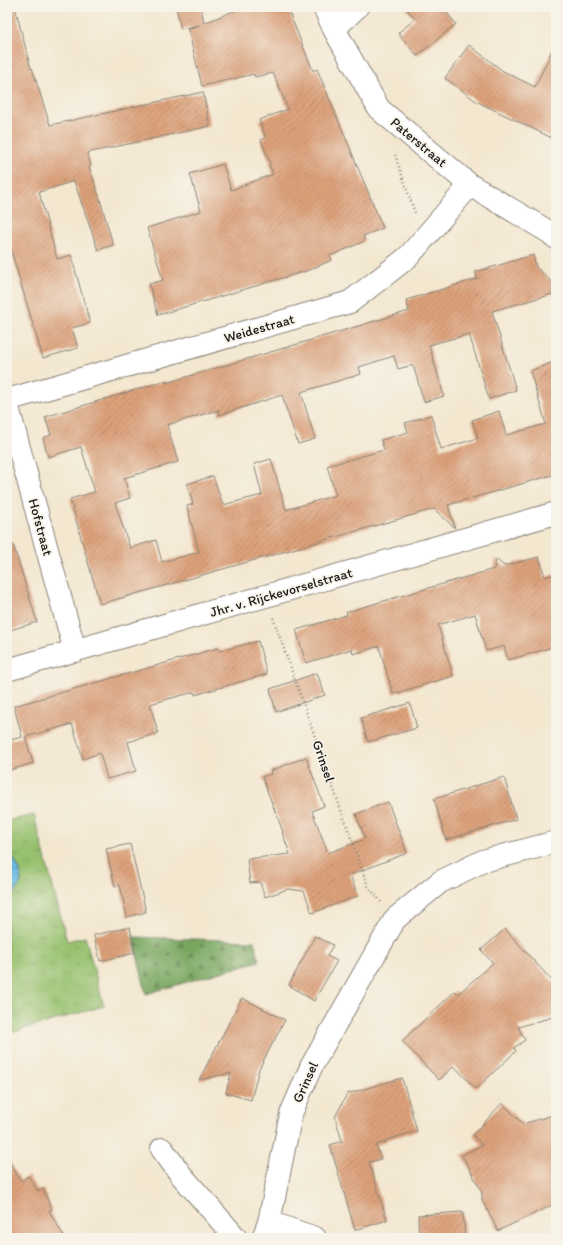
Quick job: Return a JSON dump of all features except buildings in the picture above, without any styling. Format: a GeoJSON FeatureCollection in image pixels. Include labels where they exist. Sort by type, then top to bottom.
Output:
{"type":"FeatureCollection","features":[{"type":"Feature","properties":{"kind":"street","name":"Paterstraat"},"geometry":{"type":"LineString","coordinates":[[324,7],[334,29],[380,109],[470,185],[549,232],[556,238]]}},
{"type":"Feature","properties":{"kind":"street"},"geometry":{"type":"LineString","coordinates":[[334,29],[357,7]]}},
{"type":"Feature","properties":{"kind":"street","name":"Weidestraat"},"geometry":{"type":"LineString","coordinates":[[7,400],[350,302],[408,257],[470,185]]}},
{"type":"Feature","properties":{"kind":"street","name":"Hofstraat"},"geometry":{"type":"LineString","coordinates":[[7,404],[75,651]]}},
{"type":"Feature","properties":{"kind":"street","name":"Jhr. v. Rijckevorselstraat"},"geometry":{"type":"LineString","coordinates":[[7,670],[556,514]]}},
{"type":"Feature","properties":{"kind":"street","name":"Grinsel"},"geometry":{"type":"LineString","coordinates":[[266,1230],[291,1114],[296,1100],[311,1067],[395,919],[440,882],[483,861],[556,842]]}},
{"type":"Feature","properties":{"kind":"street"},"geometry":{"type":"LineString","coordinates":[[162,1149],[182,1176],[236,1238]]}},
{"type":"Feature","properties":{"kind":"street"},"geometry":{"type":"LineString","coordinates":[[266,1230],[315,1238]]}},
{"type":"Feature","properties":{"kind":"path"},"geometry":{"type":"LineString","coordinates":[[394,152],[424,239]]}},
{"type":"Feature","properties":{"kind":"path","name":"Grinsel"},"geometry":{"type":"LineString","coordinates":[[266,596],[368,886],[395,919]]}},
{"type":"Feature","properties":{"kind":"green space"},"geometry":{"type":"Polygon","coordinates":[[[34,815],[67,941],[85,937],[104,1006],[7,1034],[7,896],[14,894],[21,882],[20,871],[12,856],[7,854],[7,821],[34,815]]]}},
{"type":"Feature","properties":{"kind":"green space"},"geometry":{"type":"Polygon","coordinates":[[[133,937],[254,941],[259,961],[146,994],[133,937]]]}},
{"type":"Feature","properties":{"kind":"water"},"geometry":{"type":"Polygon","coordinates":[[[7,854],[12,856],[20,871],[21,882],[14,894],[7,896],[7,854]]]}}]}
